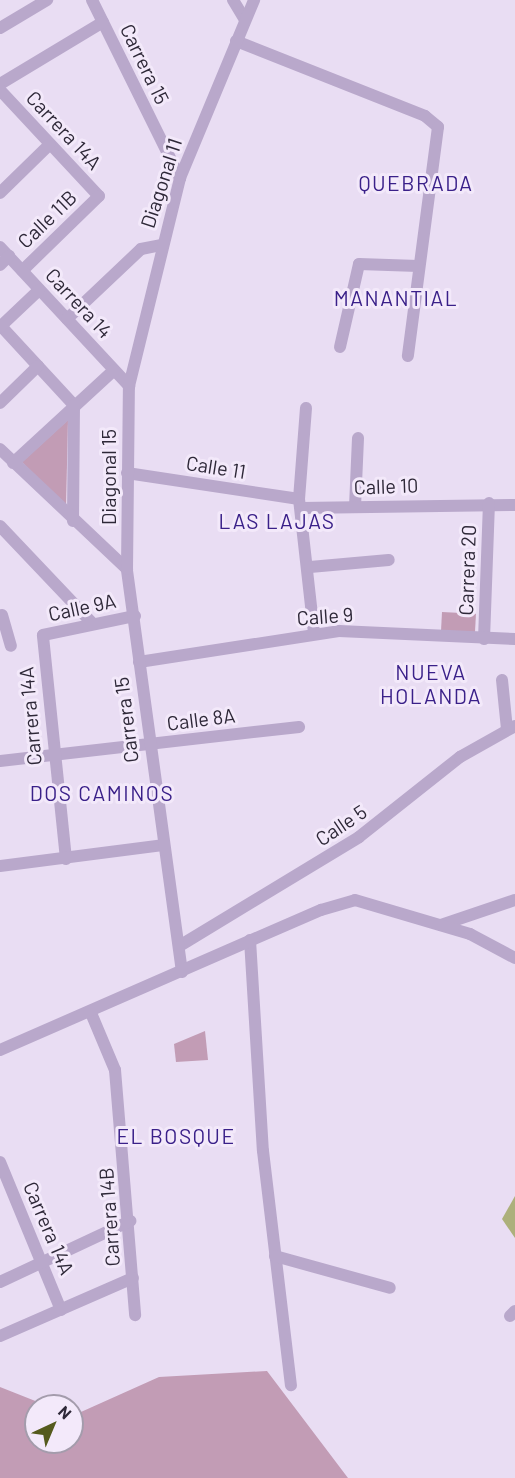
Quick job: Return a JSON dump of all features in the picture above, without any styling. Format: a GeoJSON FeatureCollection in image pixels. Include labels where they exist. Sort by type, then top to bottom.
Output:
{"type":"FeatureCollection","features":[{"type":"Feature","properties":{"kind":"street"},"geometry":{"type":"LineString","coordinates":[[0,28],[47,0]]}},
{"type":"Feature","properties":{"kind":"street","name":"Carrera 15"},"geometry":{"type":"LineString","coordinates":[[92,0],[180,178]]}},
{"type":"Feature","properties":{"kind":"street"},"geometry":{"type":"LineString","coordinates":[[233,0],[245,20]]}},
{"type":"Feature","properties":{"kind":"street","name":"Diagonal 11"},"geometry":{"type":"LineString","coordinates":[[129,386],[161,244],[180,178],[254,0]]}},
{"type":"Feature","properties":{"kind":"street"},"geometry":{"type":"LineString","coordinates":[[1,92],[103,22]]}},
{"type":"Feature","properties":{"kind":"street"},"geometry":{"type":"LineString","coordinates":[[236,41],[424,116],[438,128],[418,266],[408,356]]}},
{"type":"Feature","properties":{"kind":"street","name":"Carrera 14A"},"geometry":{"type":"LineString","coordinates":[[1,92],[99,196]]}},
{"type":"Feature","properties":{"kind":"street"},"geometry":{"type":"LineString","coordinates":[[0,193],[49,145]]}},
{"type":"Feature","properties":{"kind":"street","name":"Calle 11B"},"geometry":{"type":"LineString","coordinates":[[22,271],[99,196]]}},
{"type":"Feature","properties":{"kind":"street"},"geometry":{"type":"LineString","coordinates":[[67,319],[141,249],[161,244]]}},
{"type":"Feature","properties":{"kind":"street","name":"Carrera 14"},"geometry":{"type":"LineString","coordinates":[[0,247],[4,260],[22,271],[129,386]]}},
{"type":"Feature","properties":{"kind":"street"},"geometry":{"type":"LineString","coordinates":[[340,347],[359,264],[418,266]]}},
{"type":"Feature","properties":{"kind":"street"},"geometry":{"type":"LineString","coordinates":[[39,290],[0,326],[74,405],[73,521]]}},
{"type":"Feature","properties":{"kind":"street"},"geometry":{"type":"LineString","coordinates":[[0,404],[38,366]]}},
{"type":"Feature","properties":{"kind":"street"},"geometry":{"type":"LineString","coordinates":[[13,463],[114,370]]}},
{"type":"Feature","properties":{"kind":"street","name":"Diagonal 15"},"geometry":{"type":"LineString","coordinates":[[127,569],[129,386]]}},
{"type":"Feature","properties":{"kind":"street"},"geometry":{"type":"LineString","coordinates":[[306,408],[300,503],[310,567],[314,633]]}},
{"type":"Feature","properties":{"kind":"street"},"geometry":{"type":"LineString","coordinates":[[355,507],[358,438]]}},
{"type":"Feature","properties":{"kind":"street"},"geometry":{"type":"LineString","coordinates":[[0,449],[73,521],[127,569]]}},
{"type":"Feature","properties":{"kind":"street","name":"Calle 11"},"geometry":{"type":"LineString","coordinates":[[127,473],[300,503]]}},
{"type":"Feature","properties":{"kind":"street","name":"Calle 10"},"geometry":{"type":"LineString","coordinates":[[300,503],[355,507],[472,501],[515,505]]}},
{"type":"Feature","properties":{"kind":"street","name":"Carrera 20"},"geometry":{"type":"LineString","coordinates":[[484,639],[489,503]]}},
{"type":"Feature","properties":{"kind":"street"},"geometry":{"type":"LineString","coordinates":[[0,526],[92,623]]}},
{"type":"Feature","properties":{"kind":"street"},"geometry":{"type":"LineString","coordinates":[[310,567],[389,560]]}},
{"type":"Feature","properties":{"kind":"street","name":"Carrera 15"},"geometry":{"type":"LineString","coordinates":[[127,569],[135,616],[149,746],[163,845],[181,945],[182,972]]}},
{"type":"Feature","properties":{"kind":"street"},"geometry":{"type":"LineString","coordinates":[[1,615],[11,646]]}},
{"type":"Feature","properties":{"kind":"street","name":"Calle 9A"},"geometry":{"type":"LineString","coordinates":[[43,640],[47,632],[135,616]]}},
{"type":"Feature","properties":{"kind":"street","name":"Calle 9"},"geometry":{"type":"LineString","coordinates":[[139,662],[314,633],[515,639]]}},
{"type":"Feature","properties":{"kind":"street","name":"Carrera 14A"},"geometry":{"type":"LineString","coordinates":[[43,640],[52,758],[66,859]]}},
{"type":"Feature","properties":{"kind":"street"},"geometry":{"type":"LineString","coordinates":[[502,680],[511,728]]}},
{"type":"Feature","properties":{"kind":"street","name":"Calle 8A"},"geometry":{"type":"LineString","coordinates":[[0,761],[52,758],[299,727]]}},
{"type":"Feature","properties":{"kind":"street","name":"Calle 5"},"geometry":{"type":"LineString","coordinates":[[181,945],[359,837],[460,757],[511,728]]}},
{"type":"Feature","properties":{"kind":"street"},"geometry":{"type":"LineString","coordinates":[[0,866],[163,845]]}},
{"type":"Feature","properties":{"kind":"street"},"geometry":{"type":"LineString","coordinates":[[0,1050],[182,972],[250,940],[355,900],[441,925],[515,958]]}},
{"type":"Feature","properties":{"kind":"street"},"geometry":{"type":"LineString","coordinates":[[441,925],[515,900]]}},
{"type":"Feature","properties":{"kind":"street"},"geometry":{"type":"LineString","coordinates":[[250,940],[275,1256],[291,1385]]}},
{"type":"Feature","properties":{"kind":"street","name":"Carrera 14B"},"geometry":{"type":"LineString","coordinates":[[91,1012],[115,1070],[130,1221],[135,1315]]}},
{"type":"Feature","properties":{"kind":"street","name":"Carrera 14A"},"geometry":{"type":"LineString","coordinates":[[0,1162],[61,1310]]}},
{"type":"Feature","properties":{"kind":"street"},"geometry":{"type":"LineString","coordinates":[[0,1282],[130,1221]]}},
{"type":"Feature","properties":{"kind":"street"},"geometry":{"type":"LineString","coordinates":[[275,1256],[390,1288]]}},
{"type":"Feature","properties":{"kind":"street"},"geometry":{"type":"LineString","coordinates":[[0,1336],[133,1278]]}},
{"type":"Feature","properties":{"kind":"shaded area"},"geometry":{"type":"Polygon","coordinates":[[[68,420],[66,508],[22,462],[68,420]]]}},
{"type":"Feature","properties":{"kind":"shaded area"},"geometry":{"type":"Polygon","coordinates":[[[442,612],[476,614],[475,634],[441,632],[442,612]]]}},
{"type":"Feature","properties":{"kind":"shaded area"},"geometry":{"type":"Polygon","coordinates":[[[205,1031],[208,1060],[176,1062],[174,1044],[205,1031]]]}},
{"type":"Feature","properties":{"kind":"shaded area"},"geometry":{"type":"Polygon","coordinates":[[[515,1196],[515,1238],[502,1219],[515,1196]]]}},
{"type":"Feature","properties":{"kind":"shaded area"},"geometry":{"type":"Polygon","coordinates":[[[267,1371],[348,1478],[0,1478],[0,1387],[24,1396],[24,1454],[84,1454],[84,1411],[159,1377],[267,1371]]]}},
{"type":"Feature","properties":{"kind":"district","name":"QUEBRADA"},"geometry":{"type":"Point","coordinates":[416,183]}},
{"type":"Feature","properties":{"kind":"district","name":"MANANTIAL"},"geometry":{"type":"Point","coordinates":[396,298]}},
{"type":"Feature","properties":{"kind":"district","name":"LAS LAJAS"},"geometry":{"type":"Point","coordinates":[277,521]}},
{"type":"Feature","properties":{"kind":"district","name":"NUEVA HOLANDA"},"geometry":{"type":"Point","coordinates":[431,684]}},
{"type":"Feature","properties":{"kind":"district","name":"DOS CAMINOS"},"geometry":{"type":"Point","coordinates":[102,793]}},
{"type":"Feature","properties":{"kind":"district","name":"EL BOSQUE"},"geometry":{"type":"Point","coordinates":[176,1136]}}]}
